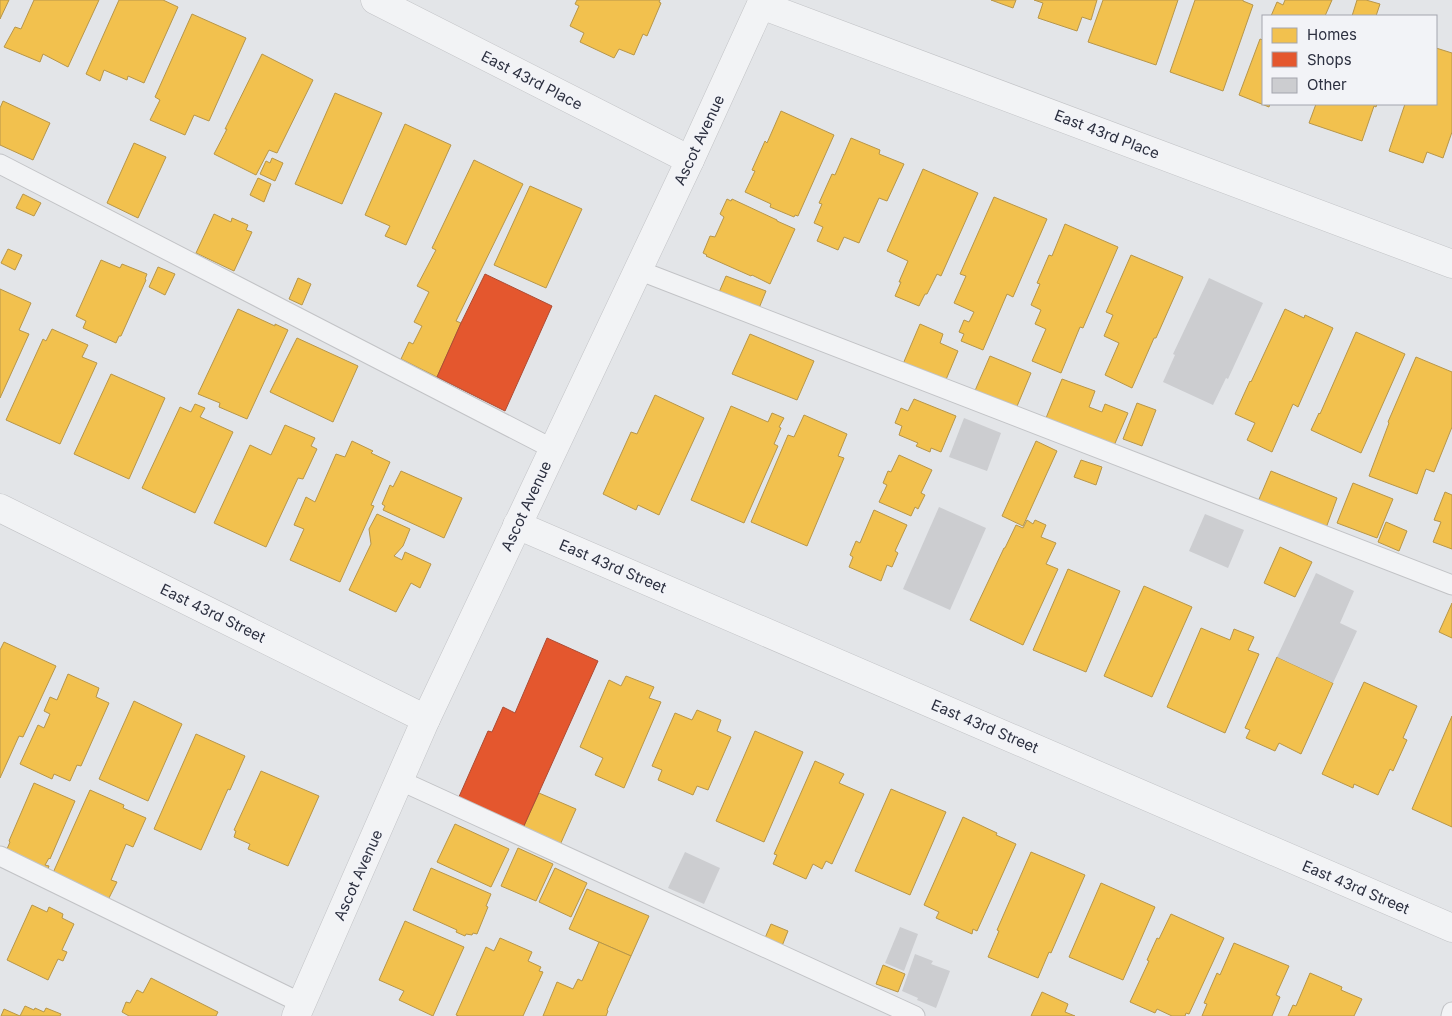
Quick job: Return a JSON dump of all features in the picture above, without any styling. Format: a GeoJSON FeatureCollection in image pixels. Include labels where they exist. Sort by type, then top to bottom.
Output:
{"type":"FeatureCollection","features":[{"type":"Feature","properties":{"kind":"street","name":"East 43rd Place"},"geometry":{"type":"LineString","coordinates":[[375,0],[690,160]]}},
{"type":"Feature","properties":{"kind":"street","name":"East 43rd Place"},"geometry":{"type":"LineString","coordinates":[[762,2],[1452,264]]}},
{"type":"Feature","properties":{"kind":"street","name":"Ascot Avenue"},"geometry":{"type":"LineString","coordinates":[[298,1010],[426,719],[690,160],[762,2]]}},
{"type":"Feature","properties":{"kind":"street","name":"East 43rd Street"},"geometry":{"type":"LineString","coordinates":[[0,508],[426,719]]}},
{"type":"Feature","properties":{"kind":"street","name":"East 43rd Street"},"geometry":{"type":"LineString","coordinates":[[517,525],[1452,928]]}},
{"type":"Feature","properties":{"kind":"lane"},"geometry":{"type":"LineString","coordinates":[[0,164],[553,449]]}},
{"type":"Feature","properties":{"kind":"lane"},"geometry":{"type":"LineString","coordinates":[[638,270],[1452,585]]}},
{"type":"Feature","properties":{"kind":"lane"},"geometry":{"type":"LineString","coordinates":[[399,780],[915,1016]]}},
{"type":"Feature","properties":{"kind":"lane"},"geometry":{"type":"LineString","coordinates":[[0,856],[298,1010]]}},
{"type":"Feature","properties":{"kind":"building: Homes"},"geometry":{"type":"Polygon","coordinates":[[[0,0],[9,0],[0,19],[0,0]]]}},
{"type":"Feature","properties":{"kind":"building: Homes"},"geometry":{"type":"Polygon","coordinates":[[[34,0],[99,0],[68,67],[43,54],[40,62],[4,47],[15,27],[21,29],[34,0]]]}},
{"type":"Feature","properties":{"kind":"building: Homes"},"geometry":{"type":"Polygon","coordinates":[[[119,0],[163,0],[178,7],[144,83],[128,76],[127,80],[104,70],[100,81],[86,74],[119,0]]]}},
{"type":"Feature","properties":{"kind":"building: Homes"},"geometry":{"type":"Polygon","coordinates":[[[577,0],[660,0],[659,2],[661,3],[647,36],[643,34],[634,55],[619,49],[614,58],[580,42],[584,33],[570,26],[579,6],[575,4],[577,0]]]}},
{"type":"Feature","properties":{"kind":"building: Homes"},"geometry":{"type":"Polygon","coordinates":[[[991,0],[1016,0],[1013,8],[991,0]]]}},
{"type":"Feature","properties":{"kind":"building: Homes"},"geometry":{"type":"Polygon","coordinates":[[[1034,0],[1097,0],[1091,20],[1082,17],[1077,31],[1038,18],[1043,3],[1034,0]]]}},
{"type":"Feature","properties":{"kind":"building: Homes"},"geometry":{"type":"Polygon","coordinates":[[[1103,0],[1178,0],[1156,65],[1088,42],[1103,0]]]}},
{"type":"Feature","properties":{"kind":"building: Homes"},"geometry":{"type":"Polygon","coordinates":[[[1195,0],[1243,0],[1253,5],[1223,91],[1170,72],[1195,0]]]}},
{"type":"Feature","properties":{"kind":"building: Homes"},"geometry":{"type":"Polygon","coordinates":[[[1285,0],[1332,0],[1325,15],[1271,15],[1277,2],[1283,5],[1285,0]]]}},
{"type":"Feature","properties":{"kind":"building: Homes"},"geometry":{"type":"Polygon","coordinates":[[[1357,0],[1366,0],[1380,4],[1376,15],[1352,15],[1357,0]]]}},
{"type":"Feature","properties":{"kind":"building: Homes"},"geometry":{"type":"Polygon","coordinates":[[[192,14],[246,38],[209,121],[194,115],[185,135],[150,120],[160,100],[155,97],[192,14]]]}},
{"type":"Feature","properties":{"kind":"building: Homes"},"geometry":{"type":"Polygon","coordinates":[[[1260,39],[1262,40],[1262,104],[1239,95],[1260,39]]]}},
{"type":"Feature","properties":{"kind":"building: Homes"},"geometry":{"type":"Polygon","coordinates":[[[1437,48],[1452,53],[1452,132],[1443,158],[1427,152],[1423,163],[1389,151],[1405,105],[1437,105],[1437,48]]]}},
{"type":"Feature","properties":{"kind":"building: Homes"},"geometry":{"type":"Polygon","coordinates":[[[262,54],[313,80],[277,153],[269,150],[256,175],[214,154],[262,54]]]}},
{"type":"Feature","properties":{"kind":"building: Homes"},"geometry":{"type":"Polygon","coordinates":[[[335,93],[382,113],[342,204],[295,184],[335,93]]]}},
{"type":"Feature","properties":{"kind":"building: Homes"},"geometry":{"type":"Polygon","coordinates":[[[3,101],[50,123],[33,160],[0,145],[0,108],[3,101]]]}},
{"type":"Feature","properties":{"kind":"building: Homes"},"geometry":{"type":"Polygon","coordinates":[[[1316,105],[1377,105],[1376,107],[1374,106],[1362,141],[1309,123],[1316,105]]]}},
{"type":"Feature","properties":{"kind":"building: Homes"},"geometry":{"type":"Polygon","coordinates":[[[781,111],[834,135],[798,216],[795,215],[794,217],[770,207],[771,204],[745,192],[755,171],[752,170],[765,141],[767,143],[781,111]]]}},
{"type":"Feature","properties":{"kind":"building: Homes"},"geometry":{"type":"Polygon","coordinates":[[[405,124],[451,145],[406,245],[385,236],[390,226],[365,215],[405,124]]]}},
{"type":"Feature","properties":{"kind":"building: Homes"},"geometry":{"type":"Polygon","coordinates":[[[851,138],[880,150],[879,154],[904,164],[887,201],[879,198],[859,243],[844,237],[838,250],[817,241],[823,227],[814,223],[822,204],[819,203],[832,174],[835,175],[851,138]]]}},
{"type":"Feature","properties":{"kind":"building: Homes"},"geometry":{"type":"Polygon","coordinates":[[[134,143],[166,157],[138,218],[107,203],[134,143]]]}},
{"type":"Feature","properties":{"kind":"building: Homes"},"geometry":{"type":"Polygon","coordinates":[[[272,158],[283,163],[275,181],[260,174],[266,161],[270,163],[272,158]]]}},
{"type":"Feature","properties":{"kind":"building: Homes"},"geometry":{"type":"Polygon","coordinates":[[[474,160],[523,184],[456,321],[461,323],[437,377],[401,359],[409,342],[413,344],[422,326],[414,322],[429,292],[417,286],[436,250],[432,248],[474,160]]]}},
{"type":"Feature","properties":{"kind":"building: Homes"},"geometry":{"type":"Polygon","coordinates":[[[923,169],[978,193],[941,276],[937,274],[919,306],[895,296],[908,261],[887,251],[923,169]]]}},
{"type":"Feature","properties":{"kind":"building: Homes"},"geometry":{"type":"Polygon","coordinates":[[[258,178],[271,184],[264,202],[250,195],[258,178]]]}},
{"type":"Feature","properties":{"kind":"building: Homes"},"geometry":{"type":"Polygon","coordinates":[[[530,186],[582,209],[546,288],[494,265],[530,186]]]}},
{"type":"Feature","properties":{"kind":"building: Homes"},"geometry":{"type":"Polygon","coordinates":[[[23,194],[41,203],[34,216],[16,208],[23,194]]]}},
{"type":"Feature","properties":{"kind":"building: Homes"},"geometry":{"type":"Polygon","coordinates":[[[994,197],[1047,219],[1013,297],[1007,294],[983,350],[961,341],[964,334],[959,332],[964,320],[969,322],[974,312],[954,303],[966,276],[960,274],[994,197]]]}},
{"type":"Feature","properties":{"kind":"building: Homes"},"geometry":{"type":"Polygon","coordinates":[[[727,199],[731,201],[732,199],[795,229],[770,284],[703,253],[710,236],[715,237],[724,217],[720,214],[727,199]]]}},
{"type":"Feature","properties":{"kind":"building: Homes"},"geometry":{"type":"Polygon","coordinates":[[[214,214],[231,222],[232,218],[248,225],[246,230],[252,232],[234,271],[196,253],[214,214]]]}},
{"type":"Feature","properties":{"kind":"building: Homes"},"geometry":{"type":"Polygon","coordinates":[[[1065,224],[1118,247],[1083,328],[1080,327],[1061,373],[1032,361],[1046,329],[1035,324],[1041,310],[1031,305],[1040,284],[1037,283],[1049,255],[1052,256],[1065,224]]]}},
{"type":"Feature","properties":{"kind":"building: Homes"},"geometry":{"type":"Polygon","coordinates":[[[8,249],[22,255],[15,270],[1,263],[8,249]]]}},
{"type":"Feature","properties":{"kind":"building: Homes"},"geometry":{"type":"Polygon","coordinates":[[[1131,255],[1183,277],[1132,388],[1105,375],[1119,343],[1104,336],[1113,315],[1106,312],[1131,255]]]}},
{"type":"Feature","properties":{"kind":"building: Homes"},"geometry":{"type":"Polygon","coordinates":[[[101,260],[120,268],[122,264],[147,274],[121,336],[119,336],[116,343],[83,328],[86,321],[76,316],[101,260]]]}},
{"type":"Feature","properties":{"kind":"building: Homes"},"geometry":{"type":"Polygon","coordinates":[[[158,267],[175,274],[165,295],[149,287],[158,267]]]}},
{"type":"Feature","properties":{"kind":"building: Homes"},"geometry":{"type":"Polygon","coordinates":[[[726,276],[766,291],[757,313],[717,297],[726,276]]]}},
{"type":"Feature","properties":{"kind":"building: Homes"},"geometry":{"type":"Polygon","coordinates":[[[298,278],[311,284],[302,305],[289,299],[298,278]]]}},
{"type":"Feature","properties":{"kind":"building: Homes"},"geometry":{"type":"Polygon","coordinates":[[[0,289],[31,303],[19,330],[29,334],[0,398],[0,289]]]}},
{"type":"Feature","properties":{"kind":"building: Homes"},"geometry":{"type":"Polygon","coordinates":[[[238,309],[288,330],[247,419],[219,407],[220,403],[198,394],[238,309]]]}},
{"type":"Feature","properties":{"kind":"building: Homes"},"geometry":{"type":"Polygon","coordinates":[[[1285,309],[1304,318],[1305,315],[1333,328],[1298,407],[1293,404],[1272,452],[1247,440],[1255,423],[1235,414],[1285,309]]]}},
{"type":"Feature","properties":{"kind":"building: Homes"},"geometry":{"type":"Polygon","coordinates":[[[920,324],[943,334],[940,343],[958,351],[945,382],[903,364],[920,324]]]}},
{"type":"Feature","properties":{"kind":"building: Homes"},"geometry":{"type":"Polygon","coordinates":[[[52,329],[88,345],[82,357],[97,363],[60,444],[6,420],[43,339],[46,341],[52,329]]]}},
{"type":"Feature","properties":{"kind":"building: Homes"},"geometry":{"type":"Polygon","coordinates":[[[1356,332],[1405,354],[1361,453],[1311,430],[1320,414],[1356,332]]]}},
{"type":"Feature","properties":{"kind":"building: Homes"},"geometry":{"type":"Polygon","coordinates":[[[750,334],[814,361],[797,400],[732,374],[750,334]]]}},
{"type":"Feature","properties":{"kind":"building: Homes"},"geometry":{"type":"Polygon","coordinates":[[[297,338],[358,366],[333,422],[270,392],[297,338]]]}},
{"type":"Feature","properties":{"kind":"building: Homes"},"geometry":{"type":"Polygon","coordinates":[[[990,356],[1031,373],[1015,411],[974,393],[990,356]]]}},
{"type":"Feature","properties":{"kind":"building: Homes"},"geometry":{"type":"Polygon","coordinates":[[[1416,357],[1452,372],[1452,427],[1434,472],[1426,469],[1417,494],[1369,476],[1388,422],[1416,357]]]}},
{"type":"Feature","properties":{"kind":"building: Homes"},"geometry":{"type":"Polygon","coordinates":[[[111,374],[165,398],[129,479],[74,454],[111,374]]]}},
{"type":"Feature","properties":{"kind":"building: Homes"},"geometry":{"type":"Polygon","coordinates":[[[1062,379],[1095,391],[1089,407],[1102,412],[1105,404],[1128,413],[1113,448],[1077,432],[1077,430],[1046,418],[1062,379]]]}},
{"type":"Feature","properties":{"kind":"building: Homes"},"geometry":{"type":"Polygon","coordinates":[[[655,395],[704,418],[659,515],[638,505],[636,510],[603,494],[631,432],[637,434],[655,395]]]}},
{"type":"Feature","properties":{"kind":"building: Homes"},"geometry":{"type":"Polygon","coordinates":[[[914,399],[956,416],[941,452],[931,448],[930,452],[916,446],[918,443],[899,435],[902,426],[895,423],[901,408],[908,411],[914,399]]]}},
{"type":"Feature","properties":{"kind":"building: Homes"},"geometry":{"type":"Polygon","coordinates":[[[1137,403],[1156,410],[1142,446],[1123,439],[1137,403]]]}},
{"type":"Feature","properties":{"kind":"building: Homes"},"geometry":{"type":"Polygon","coordinates":[[[195,404],[205,408],[200,417],[233,432],[195,513],[142,488],[180,407],[191,412],[195,404]]]}},
{"type":"Feature","properties":{"kind":"building: Homes"},"geometry":{"type":"Polygon","coordinates":[[[731,406],[768,422],[772,413],[784,418],[774,444],[778,446],[744,523],[691,500],[731,406]]]}},
{"type":"Feature","properties":{"kind":"building: Homes"},"geometry":{"type":"Polygon","coordinates":[[[804,415],[847,434],[838,456],[844,458],[807,546],[751,522],[788,435],[794,437],[804,415]]]}},
{"type":"Feature","properties":{"kind":"building: Homes"},"geometry":{"type":"Polygon","coordinates":[[[285,425],[315,438],[311,446],[317,449],[303,479],[298,478],[266,547],[214,523],[250,445],[271,455],[285,425]]]}},
{"type":"Feature","properties":{"kind":"building: Homes"},"geometry":{"type":"Polygon","coordinates":[[[352,441],[390,462],[371,505],[374,506],[340,582],[290,560],[304,529],[294,525],[306,497],[315,502],[336,454],[345,457],[352,441]]]}},
{"type":"Feature","properties":{"kind":"building: Homes"},"geometry":{"type":"Polygon","coordinates":[[[1036,441],[1057,451],[1023,526],[1002,516],[1036,441]]]}},
{"type":"Feature","properties":{"kind":"building: Homes"},"geometry":{"type":"Polygon","coordinates":[[[899,455],[932,470],[921,493],[925,495],[918,509],[915,507],[911,516],[879,502],[887,485],[883,483],[888,471],[891,472],[899,455]]]}},
{"type":"Feature","properties":{"kind":"building: Homes"},"geometry":{"type":"Polygon","coordinates":[[[1081,460],[1102,467],[1096,485],[1074,477],[1081,460]]]}},
{"type":"Feature","properties":{"kind":"building: Homes"},"geometry":{"type":"Polygon","coordinates":[[[401,471],[462,498],[444,538],[383,510],[385,506],[382,504],[390,485],[393,487],[401,471]]]}},
{"type":"Feature","properties":{"kind":"building: Homes"},"geometry":{"type":"Polygon","coordinates":[[[1271,471],[1337,498],[1326,528],[1257,504],[1271,471]]]}},
{"type":"Feature","properties":{"kind":"building: Homes"},"geometry":{"type":"Polygon","coordinates":[[[1353,483],[1393,499],[1377,538],[1337,523],[1353,483]]]}},
{"type":"Feature","properties":{"kind":"building: Homes"},"geometry":{"type":"Polygon","coordinates":[[[1445,492],[1452,495],[1452,549],[1433,542],[1441,522],[1434,520],[1445,492]]]}},
{"type":"Feature","properties":{"kind":"building: Homes"},"geometry":{"type":"Polygon","coordinates":[[[874,510],[907,525],[895,551],[898,553],[892,567],[887,565],[881,581],[849,567],[853,557],[850,555],[856,541],[860,543],[874,510]]]}},
{"type":"Feature","properties":{"kind":"building: Homes"},"geometry":{"type":"Polygon","coordinates":[[[377,514],[410,529],[403,546],[394,556],[402,560],[405,552],[431,564],[420,588],[411,583],[396,612],[349,590],[371,544],[369,529],[377,514]]]}},
{"type":"Feature","properties":{"kind":"building: Homes"},"geometry":{"type":"Polygon","coordinates":[[[1027,520],[1033,524],[1035,520],[1046,525],[1041,537],[1056,543],[1046,564],[1058,569],[1023,645],[970,620],[1016,525],[1023,528],[1027,520]]]}},
{"type":"Feature","properties":{"kind":"building: Homes"},"geometry":{"type":"Polygon","coordinates":[[[1386,522],[1407,531],[1399,551],[1378,542],[1386,522]]]}},
{"type":"Feature","properties":{"kind":"building: Homes"},"geometry":{"type":"Polygon","coordinates":[[[1280,547],[1312,562],[1295,597],[1264,583],[1280,547]]]}},
{"type":"Feature","properties":{"kind":"building: Homes"},"geometry":{"type":"Polygon","coordinates":[[[1068,569],[1120,591],[1086,672],[1033,650],[1068,569]]]}},
{"type":"Feature","properties":{"kind":"building: Homes"},"geometry":{"type":"Polygon","coordinates":[[[1144,586],[1192,607],[1152,697],[1104,676],[1144,586]]]}},
{"type":"Feature","properties":{"kind":"building: Homes"},"geometry":{"type":"Polygon","coordinates":[[[1452,603],[1452,638],[1439,632],[1452,603]]]}},
{"type":"Feature","properties":{"kind":"building: Homes"},"geometry":{"type":"Polygon","coordinates":[[[1201,628],[1230,640],[1234,629],[1254,637],[1248,650],[1259,654],[1225,733],[1167,707],[1201,628]]]}},
{"type":"Feature","properties":{"kind":"building: Homes"},"geometry":{"type":"Polygon","coordinates":[[[4,642],[56,666],[23,737],[19,736],[0,778],[0,650],[4,642]]]}},
{"type":"Feature","properties":{"kind":"building: Homes"},"geometry":{"type":"Polygon","coordinates":[[[1277,657],[1333,683],[1301,754],[1279,743],[1275,751],[1246,738],[1250,730],[1245,728],[1277,657]]]}},
{"type":"Feature","properties":{"kind":"building: Homes"},"geometry":{"type":"Polygon","coordinates":[[[68,674],[99,688],[96,697],[109,703],[81,766],[77,765],[70,781],[54,774],[52,779],[20,764],[38,725],[44,728],[50,714],[44,711],[50,697],[57,700],[68,674]]]}},
{"type":"Feature","properties":{"kind":"building: Homes"},"geometry":{"type":"Polygon","coordinates":[[[626,676],[654,687],[649,698],[661,702],[624,788],[595,775],[603,758],[580,747],[609,680],[621,686],[626,676]]]}},
{"type":"Feature","properties":{"kind":"building: Homes"},"geometry":{"type":"Polygon","coordinates":[[[1364,682],[1417,706],[1403,738],[1407,740],[1393,771],[1390,769],[1378,795],[1354,784],[1353,788],[1322,774],[1364,682]]]}},
{"type":"Feature","properties":{"kind":"building: Homes"},"geometry":{"type":"Polygon","coordinates":[[[134,701],[182,724],[148,801],[99,779],[134,701]]]}},
{"type":"Feature","properties":{"kind":"building: Homes"},"geometry":{"type":"Polygon","coordinates":[[[697,710],[721,720],[717,731],[731,737],[708,790],[697,786],[693,795],[658,780],[662,770],[652,766],[675,713],[692,720],[697,710]]]}},
{"type":"Feature","properties":{"kind":"building: Homes"},"geometry":{"type":"Polygon","coordinates":[[[1452,716],[1452,827],[1412,809],[1452,716]]]}},
{"type":"Feature","properties":{"kind":"building: Homes"},"geometry":{"type":"Polygon","coordinates":[[[755,731],[803,752],[764,842],[716,821],[755,731]]]}},
{"type":"Feature","properties":{"kind":"building: Homes"},"geometry":{"type":"Polygon","coordinates":[[[196,734],[245,756],[201,850],[154,829],[196,734]]]}},
{"type":"Feature","properties":{"kind":"building: Homes"},"geometry":{"type":"Polygon","coordinates":[[[815,761],[844,774],[839,783],[864,794],[832,864],[826,861],[822,869],[813,864],[806,879],[773,864],[777,855],[774,854],[815,761]]]}},
{"type":"Feature","properties":{"kind":"building: Homes"},"geometry":{"type":"Polygon","coordinates":[[[261,771],[319,796],[288,866],[248,849],[250,844],[234,837],[236,831],[234,830],[261,771]]]}},
{"type":"Feature","properties":{"kind":"building: Homes"},"geometry":{"type":"Polygon","coordinates":[[[34,783],[75,801],[50,859],[45,865],[49,866],[46,874],[7,849],[34,783]]]}},
{"type":"Feature","properties":{"kind":"building: Homes"},"geometry":{"type":"Polygon","coordinates":[[[891,789],[946,812],[910,895],[855,871],[891,789]]]}},
{"type":"Feature","properties":{"kind":"building: Homes"},"geometry":{"type":"Polygon","coordinates":[[[90,790],[124,805],[123,808],[146,818],[133,847],[126,844],[111,880],[117,882],[108,900],[52,875],[90,790]]]}},
{"type":"Feature","properties":{"kind":"building: Homes"},"geometry":{"type":"Polygon","coordinates":[[[539,793],[576,809],[560,845],[523,828],[539,793]]]}},
{"type":"Feature","properties":{"kind":"building: Homes"},"geometry":{"type":"Polygon","coordinates":[[[963,817],[1016,844],[977,931],[973,929],[972,934],[936,918],[939,912],[924,905],[963,817]]]}},
{"type":"Feature","properties":{"kind":"building: Homes"},"geometry":{"type":"Polygon","coordinates":[[[455,824],[509,849],[491,887],[437,862],[455,824]]]}},
{"type":"Feature","properties":{"kind":"building: Homes"},"geometry":{"type":"Polygon","coordinates":[[[518,848],[553,864],[536,901],[501,886],[518,848]]]}},
{"type":"Feature","properties":{"kind":"building: Homes"},"geometry":{"type":"Polygon","coordinates":[[[1031,852],[1085,875],[1038,978],[988,957],[999,931],[997,930],[1031,852]]]}},
{"type":"Feature","properties":{"kind":"building: Homes"},"geometry":{"type":"Polygon","coordinates":[[[431,868],[491,894],[477,934],[466,934],[465,936],[456,932],[457,930],[413,910],[431,868]]]}},
{"type":"Feature","properties":{"kind":"building: Homes"},"geometry":{"type":"Polygon","coordinates":[[[555,868],[587,883],[571,917],[539,902],[555,868]]]}},
{"type":"Feature","properties":{"kind":"building: Homes"},"geometry":{"type":"Polygon","coordinates":[[[1101,883],[1155,907],[1123,980],[1069,957],[1101,883]]]}},
{"type":"Feature","properties":{"kind":"building: Homes"},"geometry":{"type":"Polygon","coordinates":[[[587,889],[649,916],[631,956],[569,929],[587,889]]]}},
{"type":"Feature","properties":{"kind":"building: Homes"},"geometry":{"type":"Polygon","coordinates":[[[32,905],[47,912],[49,907],[63,914],[62,918],[74,924],[62,950],[67,952],[63,961],[58,959],[48,980],[7,960],[32,905]]]}},
{"type":"Feature","properties":{"kind":"building: Homes"},"geometry":{"type":"Polygon","coordinates":[[[1171,914],[1224,938],[1189,1014],[1186,1013],[1185,1016],[1172,1016],[1157,1009],[1155,1013],[1130,1002],[1149,961],[1147,960],[1157,938],[1159,939],[1171,914]]]}},
{"type":"Feature","properties":{"kind":"building: Homes"},"geometry":{"type":"Polygon","coordinates":[[[405,921],[464,947],[433,1016],[399,1000],[404,991],[379,980],[405,921]]]}},
{"type":"Feature","properties":{"kind":"building: Homes"},"geometry":{"type":"Polygon","coordinates":[[[771,924],[788,931],[782,946],[765,938],[771,924]]]}},
{"type":"Feature","properties":{"kind":"building: Homes"},"geometry":{"type":"Polygon","coordinates":[[[500,938],[532,952],[528,961],[541,967],[539,971],[543,972],[523,1016],[456,1015],[486,947],[494,951],[500,938]]]}},
{"type":"Feature","properties":{"kind":"building: Homes"},"geometry":{"type":"Polygon","coordinates":[[[599,942],[631,956],[606,1016],[543,1016],[557,982],[573,989],[578,979],[582,981],[599,942]]]}},
{"type":"Feature","properties":{"kind":"building: Homes"},"geometry":{"type":"Polygon","coordinates":[[[1234,943],[1289,966],[1276,995],[1280,997],[1272,1016],[1202,1016],[1207,1004],[1204,1003],[1217,973],[1220,975],[1234,943]]]}},
{"type":"Feature","properties":{"kind":"building: Homes"},"geometry":{"type":"Polygon","coordinates":[[[883,965],[905,974],[898,992],[876,984],[883,965]]]}},
{"type":"Feature","properties":{"kind":"building: Homes"},"geometry":{"type":"Polygon","coordinates":[[[1310,973],[1342,987],[1341,990],[1362,999],[1354,1016],[1288,1016],[1293,1005],[1296,1006],[1310,973]]]}},
{"type":"Feature","properties":{"kind":"building: Homes"},"geometry":{"type":"Polygon","coordinates":[[[151,978],[218,1012],[216,1016],[129,1016],[122,1012],[126,1002],[130,1003],[137,990],[143,993],[151,978]]]}},
{"type":"Feature","properties":{"kind":"building: Homes"},"geometry":{"type":"Polygon","coordinates":[[[1042,992],[1068,1004],[1065,1012],[1075,1016],[1031,1016],[1042,992]]]}},
{"type":"Feature","properties":{"kind":"building: Homes"},"geometry":{"type":"Polygon","coordinates":[[[25,1006],[44,1012],[46,1008],[61,1014],[60,1016],[20,1016],[25,1006]]]}},
{"type":"Feature","properties":{"kind":"building: Homes"},"geometry":{"type":"Polygon","coordinates":[[[4,1009],[20,1016],[1,1016],[4,1009]]]}},
{"type":"Feature","properties":{"kind":"building: Shops"},"geometry":{"type":"Polygon","coordinates":[[[485,274],[552,306],[505,411],[437,377],[485,274]]]}},
{"type":"Feature","properties":{"kind":"building: Shops"},"geometry":{"type":"Polygon","coordinates":[[[547,638],[598,661],[523,828],[458,799],[488,731],[492,732],[503,707],[515,713],[547,638]]]}},
{"type":"Feature","properties":{"kind":"building: Other"},"geometry":{"type":"Polygon","coordinates":[[[1209,278],[1263,303],[1228,379],[1226,378],[1213,405],[1163,382],[1175,355],[1173,354],[1209,278]]]}},
{"type":"Feature","properties":{"kind":"building: Other"},"geometry":{"type":"Polygon","coordinates":[[[964,418],[1001,433],[987,471],[949,457],[964,418]]]}},
{"type":"Feature","properties":{"kind":"building: Other"},"geometry":{"type":"Polygon","coordinates":[[[939,507],[986,528],[950,610],[903,589],[939,507]]]}},
{"type":"Feature","properties":{"kind":"building: Other"},"geometry":{"type":"Polygon","coordinates":[[[1205,514],[1244,530],[1228,568],[1189,551],[1205,514]]]}},
{"type":"Feature","properties":{"kind":"building: Other"},"geometry":{"type":"Polygon","coordinates":[[[1316,573],[1354,591],[1340,623],[1357,631],[1333,683],[1277,657],[1316,573]]]}},
{"type":"Feature","properties":{"kind":"building: Other"},"geometry":{"type":"Polygon","coordinates":[[[685,852],[720,868],[704,904],[668,888],[685,852]]]}},
{"type":"Feature","properties":{"kind":"building: Other"},"geometry":{"type":"Polygon","coordinates":[[[900,927],[918,934],[904,971],[885,963],[900,927]]]}},
{"type":"Feature","properties":{"kind":"building: Other"},"geometry":{"type":"Polygon","coordinates":[[[915,954],[933,961],[931,964],[950,971],[936,1008],[902,991],[915,954]]]}}]}
